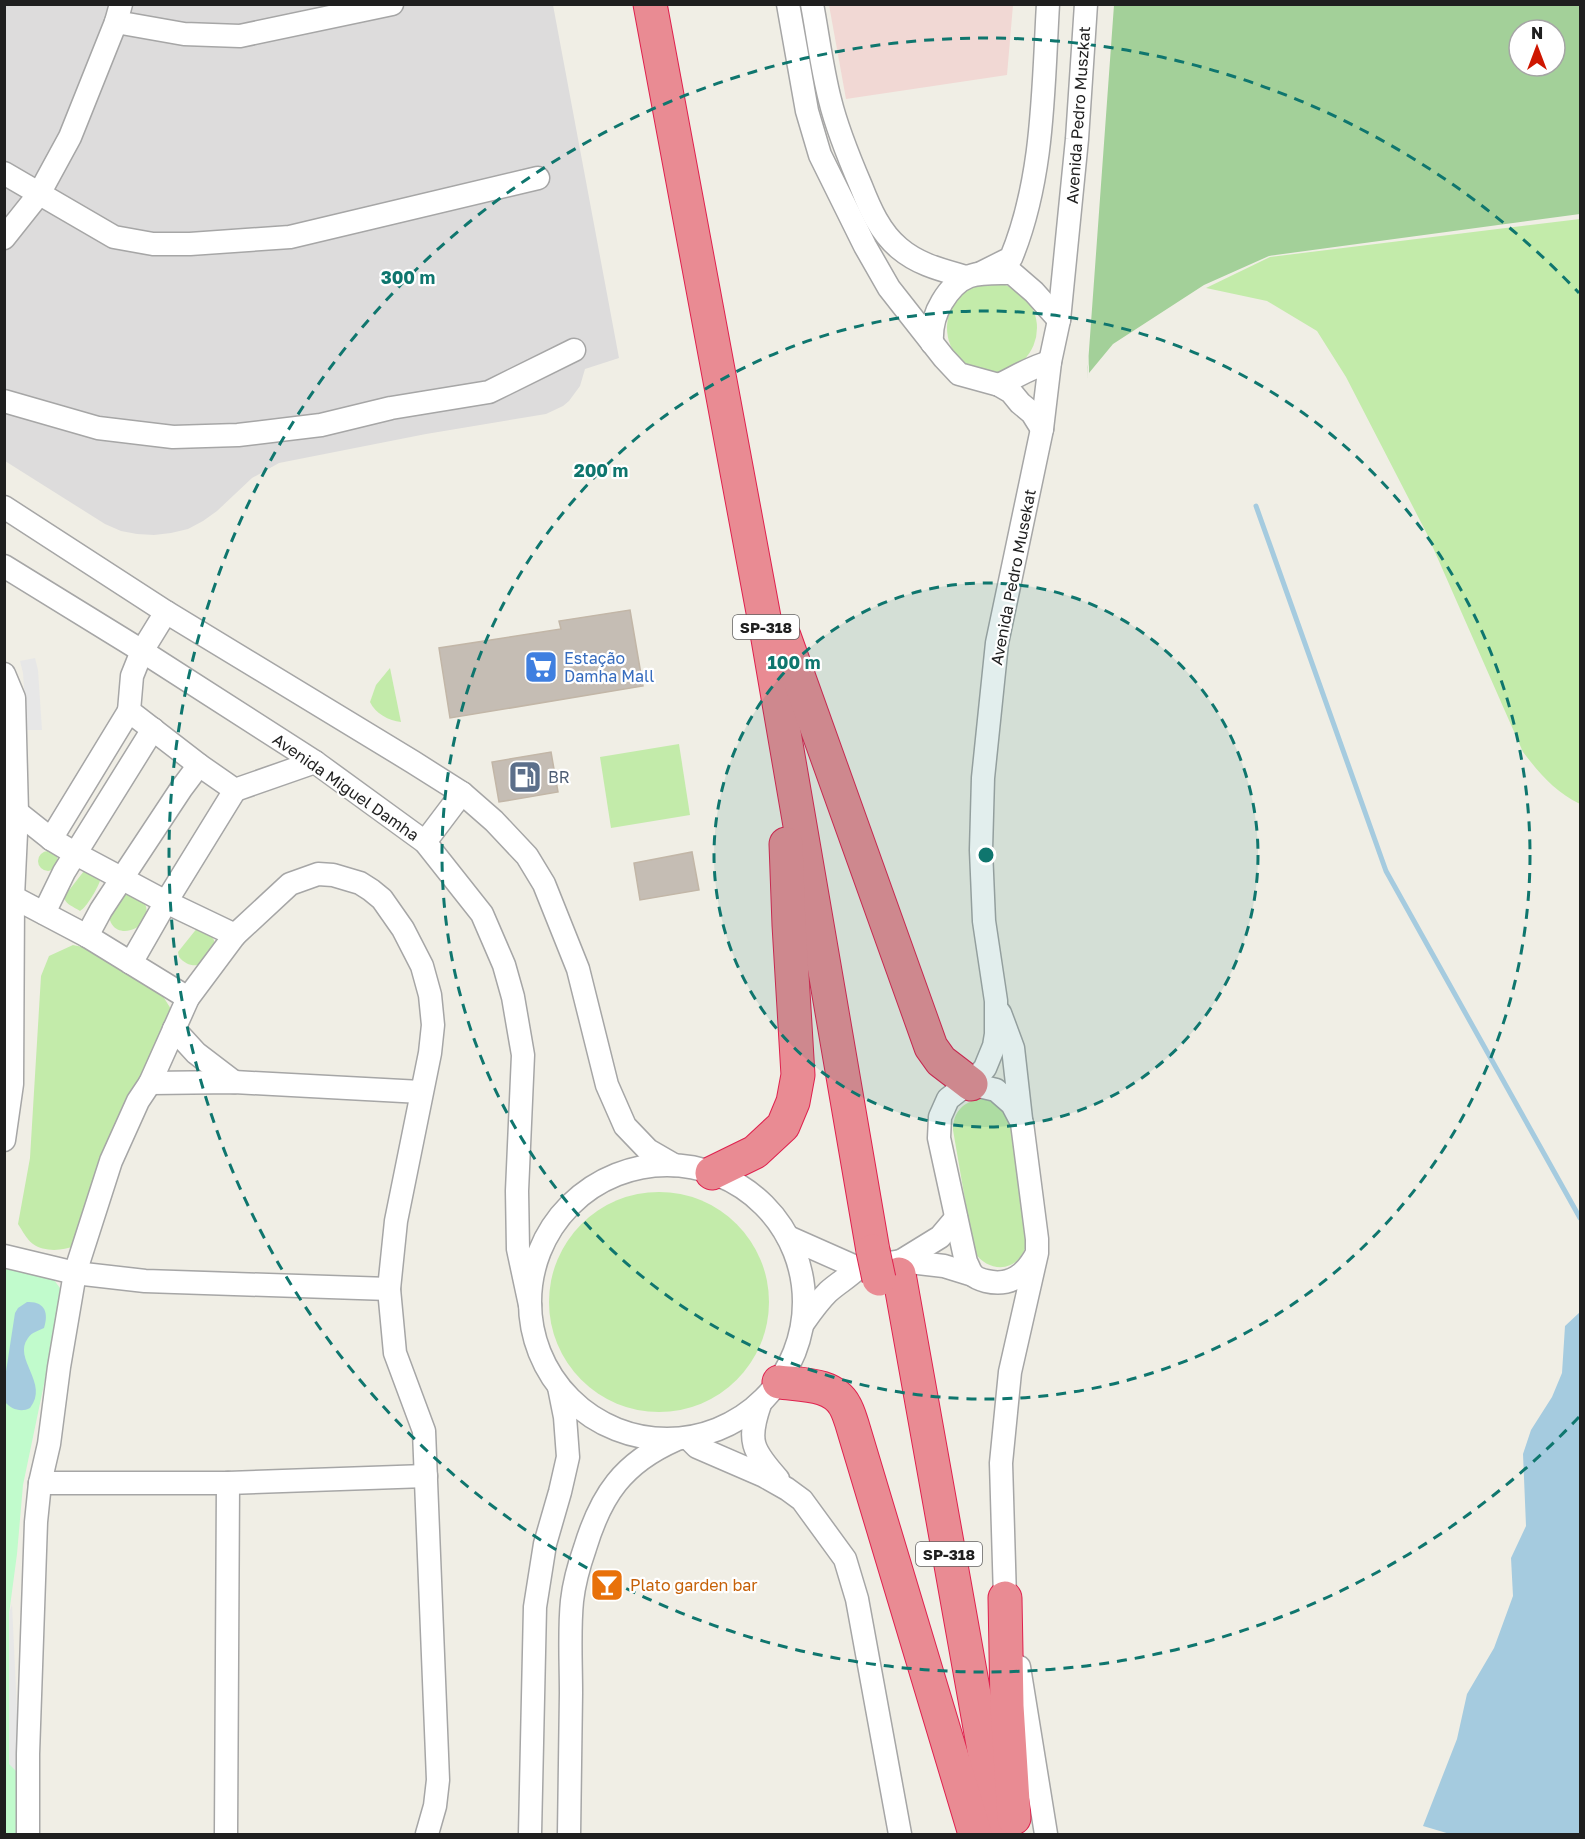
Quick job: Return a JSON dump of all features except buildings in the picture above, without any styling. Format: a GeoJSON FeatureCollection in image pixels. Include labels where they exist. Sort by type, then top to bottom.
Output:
{"type":"FeatureCollection","features":[{"type":"Feature","properties":{"kind":"highway","name":"SP-318"},"geometry":{"type":"LineString","coordinates":[[650,4],[776,638]]}},
{"type":"Feature","properties":{"kind":"highway","name":"SP-318"},"geometry":{"type":"LineString","coordinates":[[669,4],[884,1264],[977,1834]]}},
{"type":"Feature","properties":{"kind":"highway"},"geometry":{"type":"LineString","coordinates":[[776,638],[931,1047],[941,1060],[971,1084]]}},
{"type":"Feature","properties":{"kind":"highway"},"geometry":{"type":"LineString","coordinates":[[712,1173],[755,1152],[783,1126],[793,1102],[798,1075],[776,638]]}},
{"type":"Feature","properties":{"kind":"highway","name":"SP-318"},"geometry":{"type":"LineString","coordinates":[[884,1264],[999,1834]]}},
{"type":"Feature","properties":{"kind":"highway"},"geometry":{"type":"LineString","coordinates":[[770,1393],[814,1386],[832,1392],[844,1404],[977,1834]]}},
{"type":"Feature","properties":{"kind":"highway"},"geometry":{"type":"LineString","coordinates":[[1005,1598],[1006,1706],[1015,1834]]}},
{"type":"Feature","properties":{"kind":"street"},"geometry":{"type":"LineString","coordinates":[[6,233],[39,194],[70,137],[119,13],[184,34],[240,36],[325,11],[392,4]]}},
{"type":"Feature","properties":{"kind":"street"},"geometry":{"type":"LineString","coordinates":[[788,4],[807,111],[820,155],[865,246],[889,288],[959,374],[999,385],[1011,392],[1032,413],[1042,429]]}},
{"type":"Feature","properties":{"kind":"street"},"geometry":{"type":"LineString","coordinates":[[812,4],[830,100],[847,153],[877,221],[898,247],[927,265],[974,275],[1012,273],[1034,292],[1059,320]]}},
{"type":"Feature","properties":{"kind":"street"},"geometry":{"type":"LineString","coordinates":[[932,343],[932,328],[938,309],[956,283],[1011,258],[1019,239],[1039,143],[1048,4]]}},
{"type":"Feature","properties":{"kind":"street","name":"Avenida Pedro Muszkat"},"geometry":{"type":"LineString","coordinates":[[1069,226],[1086,4]]}},
{"type":"Feature","properties":{"kind":"street"},"geometry":{"type":"LineString","coordinates":[[4,174],[114,237],[153,244],[189,244],[290,237],[538,178]]}},
{"type":"Feature","properties":{"kind":"street","name":"Avenida Pedro Musekat"},"geometry":{"type":"LineString","coordinates":[[1046,1834],[1016,1646],[1005,1598],[1001,1463],[1010,1372],[1037,1253],[1037,1239],[1013,1048],[996,1000],[984,921],[981,850],[983,778],[997,643],[1042,429],[1050,362],[1059,320],[1069,226]]}},
{"type":"Feature","properties":{"kind":"street"},"geometry":{"type":"LineString","coordinates":[[4,401],[98,428],[174,437],[238,435],[321,425],[391,408],[489,392],[574,350]]}},
{"type":"Feature","properties":{"kind":"street"},"geometry":{"type":"LineString","coordinates":[[999,385],[1020,376],[1032,367],[1050,362]]}},
{"type":"Feature","properties":{"kind":"street"},"geometry":{"type":"LineString","coordinates":[[4,507],[166,612],[404,756],[462,794],[494,821],[527,856],[544,885],[578,969],[607,1085],[625,1126],[648,1150],[674,1165]]}},
{"type":"Feature","properties":{"kind":"street","name":"Avenida Miguel Damha"},"geometry":{"type":"LineString","coordinates":[[4,566],[315,762],[424,842],[482,914],[504,965],[513,997],[523,1055],[517,1191],[518,1250],[530,1305]]}},
{"type":"Feature","properties":{"kind":"street"},"geometry":{"type":"LineString","coordinates":[[51,839],[129,711],[132,676],[142,651],[166,612]]}},
{"type":"Feature","properties":{"kind":"street"},"geometry":{"type":"LineString","coordinates":[[4,674],[14,698],[17,812],[13,897],[12,1084],[4,1140]]}},
{"type":"Feature","properties":{"kind":"street"},"geometry":{"type":"LineString","coordinates":[[129,711],[235,790]]}},
{"type":"Feature","properties":{"kind":"street"},"geometry":{"type":"LineString","coordinates":[[44,914],[64,872],[153,729]]}},
{"type":"Feature","properties":{"kind":"street"},"geometry":{"type":"LineString","coordinates":[[131,963],[235,790],[315,762]]}},
{"type":"Feature","properties":{"kind":"street"},"geometry":{"type":"LineString","coordinates":[[87,936],[101,909],[199,765]]}},
{"type":"Feature","properties":{"kind":"street"},"geometry":{"type":"LineString","coordinates":[[424,842],[462,794]]}},
{"type":"Feature","properties":{"kind":"street"},"geometry":{"type":"LineString","coordinates":[[17,812],[51,839],[76,854],[166,902],[235,934]]}},
{"type":"Feature","properties":{"kind":"street"},"geometry":{"type":"LineString","coordinates":[[28,1834],[28,1743],[36,1522],[40,1483],[49,1444],[75,1273],[111,1161],[138,1101],[150,1083],[188,998],[235,934],[290,884],[318,874],[333,875],[360,883],[382,899],[403,929],[422,966],[430,995],[433,1025],[430,1053],[396,1221],[389,1289],[395,1353],[424,1431],[438,1780],[428,1834]]}},
{"type":"Feature","properties":{"kind":"street"},"geometry":{"type":"LineString","coordinates":[[13,897],[87,936],[188,998]]}},
{"type":"Feature","properties":{"kind":"street","name":"Avenida Pedro Musekat"},"geometry":{"type":"LineString","coordinates":[[973,1275],[966,1262],[939,1138],[940,1117],[948,1099],[971,1084],[985,1068],[994,1046],[996,1000]]}},
{"type":"Feature","properties":{"kind":"street"},"geometry":{"type":"LineString","coordinates":[[174,1029],[196,1053],[234,1082]]}},
{"type":"Feature","properties":{"kind":"street"},"geometry":{"type":"LineString","coordinates":[[150,1083],[234,1082],[422,1092]]}},
{"type":"Feature","properties":{"kind":"street"},"geometry":{"type":"LineString","coordinates":[[971,1084],[996,1090],[1012,1104],[1022,1123]]}},
{"type":"Feature","properties":{"kind":"street"},"geometry":{"type":"LineString","coordinates":[[787,1489],[760,1460],[754,1442],[753,1426],[799,1344],[804,1322],[803,1277],[788,1237],[772,1213],[745,1189],[712,1173],[674,1165],[640,1168],[607,1179],[578,1198],[555,1224],[538,1254],[532,1279],[530,1305],[532,1324],[542,1360],[559,1387],[588,1414],[619,1431],[654,1438],[682,1438],[697,1447],[764,1476],[802,1500],[845,1559],[858,1599],[900,1834]]}},
{"type":"Feature","properties":{"kind":"street"},"geometry":{"type":"LineString","coordinates":[[804,1322],[829,1291],[847,1279],[940,1237],[956,1218]]}},
{"type":"Feature","properties":{"kind":"street"},"geometry":{"type":"LineString","coordinates":[[788,1237],[884,1264],[944,1266],[996,1283],[1009,1281],[1021,1275],[1031,1265],[1037,1253]]}},
{"type":"Feature","properties":{"kind":"street"},"geometry":{"type":"LineString","coordinates":[[4,1256],[75,1273],[144,1281],[389,1289]]}},
{"type":"Feature","properties":{"kind":"street"},"geometry":{"type":"LineString","coordinates":[[530,1834],[535,1607],[545,1544],[568,1457],[565,1417],[559,1387]]}},
{"type":"Feature","properties":{"kind":"street"},"geometry":{"type":"LineString","coordinates":[[569,1834],[572,1601],[580,1563],[593,1522],[604,1498],[620,1477],[637,1461],[655,1449],[682,1438],[723,1427],[770,1393]]}},
{"type":"Feature","properties":{"kind":"street"},"geometry":{"type":"LineString","coordinates":[[40,1483],[228,1483],[426,1476]]}},
{"type":"Feature","properties":{"kind":"street"},"geometry":{"type":"LineString","coordinates":[[226,1834],[228,1483]]}},
{"type":"Feature","properties":{"kind":"shaded area"},"geometry":{"type":"Polygon","coordinates":[[[4,5],[553,5],[619,358],[585,369],[580,386],[569,401],[546,414],[426,434],[279,463],[252,478],[217,511],[188,529],[154,535],[137,534],[121,531],[105,524],[5,461],[4,5]]]}},
{"type":"Feature","properties":{"kind":"shaded area"},"geometry":{"type":"Polygon","coordinates":[[[829,5],[1013,5],[1007,75],[846,99],[829,5]]]}},
{"type":"Feature","properties":{"kind":"shaded area"},"geometry":{"type":"Polygon","coordinates":[[[35,658],[38,670],[42,730],[27,730],[20,661],[35,658]]]}},
{"type":"Feature","properties":{"kind":"shaded area"},"geometry":{"type":"Polygon","coordinates":[[[12,1604],[20,1775],[9,1764],[9,1614],[12,1604]]]}},
{"type":"Feature","properties":{"kind":"green space"},"geometry":{"type":"Polygon","coordinates":[[[1114,5],[1580,5],[1580,214],[1269,256],[1204,285],[1113,344],[1089,373],[1089,356],[1087,378],[1114,5]]]}},
{"type":"Feature","properties":{"kind":"green space"},"geometry":{"type":"Polygon","coordinates":[[[1580,219],[1580,804],[1548,782],[1523,752],[1427,534],[1346,377],[1317,331],[1267,301],[1206,288],[1270,257],[1580,219]]]}},
{"type":"Feature","properties":{"kind":"green space"},"geometry":{"type":"Polygon","coordinates":[[[992,283],[1009,286],[1024,296],[1034,311],[1037,328],[1034,345],[1024,360],[1009,370],[992,373],[975,370],[960,360],[950,345],[947,328],[950,311],[960,296],[975,286],[992,283]]]}},
{"type":"Feature","properties":{"kind":"green space"},"geometry":{"type":"Polygon","coordinates":[[[390,668],[401,722],[383,716],[370,702],[376,685],[390,668]]]}},
{"type":"Feature","properties":{"kind":"green space"},"geometry":{"type":"Polygon","coordinates":[[[679,744],[690,815],[611,828],[600,757],[679,744]]]}},
{"type":"Feature","properties":{"kind":"green space"},"geometry":{"type":"Polygon","coordinates":[[[48,851],[55,854],[58,861],[55,868],[48,871],[41,868],[38,861],[41,854],[48,851]]]}},
{"type":"Feature","properties":{"kind":"green space"},"geometry":{"type":"Polygon","coordinates":[[[84,871],[99,878],[100,881],[89,902],[80,911],[67,902],[64,894],[84,871]]]}},
{"type":"Feature","properties":{"kind":"green space"},"geometry":{"type":"Polygon","coordinates":[[[126,893],[143,900],[147,911],[138,927],[121,931],[114,927],[109,918],[110,903],[126,893]]]}},
{"type":"Feature","properties":{"kind":"green space"},"geometry":{"type":"Polygon","coordinates":[[[198,927],[211,936],[215,943],[214,947],[203,964],[187,964],[179,957],[178,952],[198,927]]]}},
{"type":"Feature","properties":{"kind":"green space"},"geometry":{"type":"Polygon","coordinates":[[[73,945],[87,948],[161,993],[174,1014],[75,1246],[59,1250],[37,1247],[18,1224],[30,1158],[41,976],[49,956],[73,945]]]}},
{"type":"Feature","properties":{"kind":"green space"},"geometry":{"type":"Polygon","coordinates":[[[978,1099],[993,1102],[1010,1122],[1027,1241],[1019,1259],[1005,1267],[989,1265],[974,1252],[953,1130],[957,1114],[963,1106],[978,1099]]]}},
{"type":"Feature","properties":{"kind":"green space"},"geometry":{"type":"Polygon","coordinates":[[[648,1192],[670,1192],[701,1200],[720,1210],[737,1224],[751,1241],[761,1260],[767,1280],[769,1302],[767,1324],[761,1344],[751,1363],[737,1380],[720,1394],[701,1404],[670,1412],[648,1412],[607,1399],[589,1387],[574,1372],[557,1344],[549,1313],[549,1291],[562,1250],[574,1232],[589,1217],[617,1200],[648,1192]]]}},
{"type":"Feature","properties":{"kind":"green space"},"geometry":{"type":"Polygon","coordinates":[[[14,1262],[48,1272],[60,1288],[58,1317],[23,1485],[9,1614],[20,1775],[21,1834],[5,1834],[4,1268],[14,1262]]]}},
{"type":"Feature","properties":{"kind":"water"},"geometry":{"type":"Polygon","coordinates":[[[27,1302],[42,1306],[46,1317],[44,1328],[31,1334],[24,1346],[24,1354],[36,1389],[35,1399],[30,1408],[20,1410],[10,1407],[5,1402],[5,1378],[15,1313],[27,1302]]]}},
{"type":"Feature","properties":{"kind":"water"},"geometry":{"type":"Polygon","coordinates":[[[1580,1312],[1580,1834],[1450,1834],[1423,1826],[1457,1739],[1467,1694],[1494,1648],[1513,1596],[1511,1558],[1526,1526],[1523,1454],[1531,1430],[1552,1397],[1562,1373],[1565,1326],[1580,1312]]]}},
{"type":"Feature","properties":{"kind":"waterway"},"geometry":{"type":"LineString","coordinates":[[1256,506],[1386,871],[1580,1218]]}},
{"type":"Feature","properties":{"kind":"place","name":"Estação Damha Mall"},"geometry":{"type":"Point","coordinates":[541,667]}},
{"type":"Feature","properties":{"kind":"place","name":"BR"},"geometry":{"type":"Point","coordinates":[525,777]}},
{"type":"Feature","properties":{"kind":"place","name":"Plato garden bar"},"geometry":{"type":"Point","coordinates":[607,1585]}}]}
